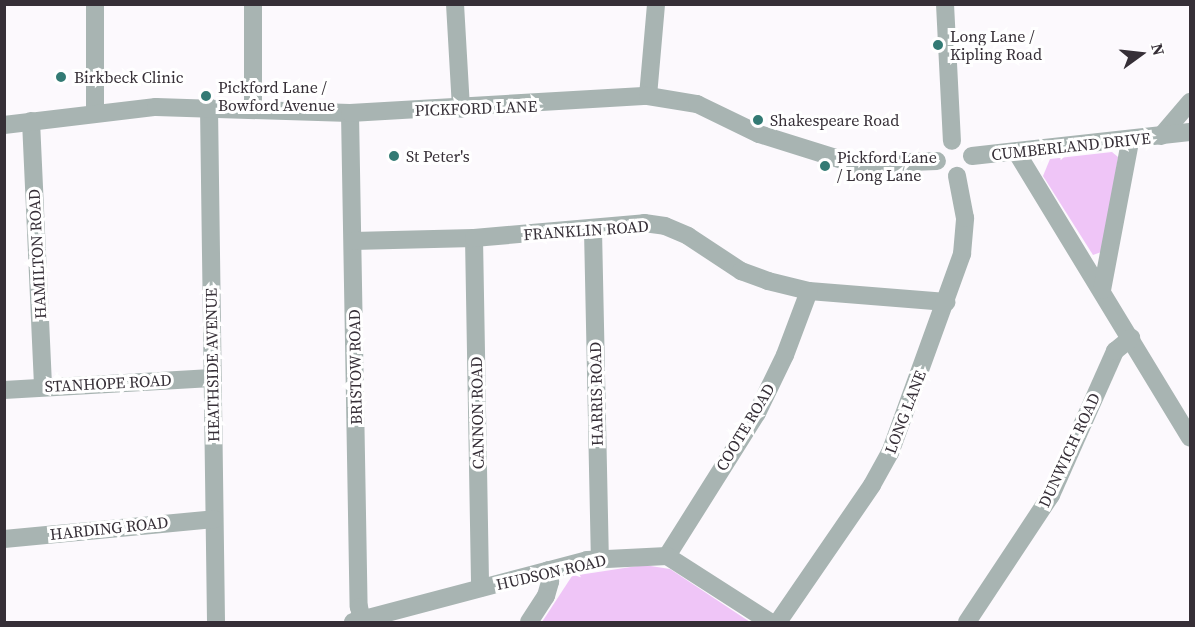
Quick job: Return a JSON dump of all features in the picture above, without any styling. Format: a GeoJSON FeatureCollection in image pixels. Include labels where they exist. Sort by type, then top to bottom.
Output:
{"type":"FeatureCollection","features":[{"type":"Feature","properties":{"kind":"street"},"geometry":{"type":"LineString","coordinates":[[95,4],[95,112]]}},
{"type":"Feature","properties":{"kind":"street"},"geometry":{"type":"LineString","coordinates":[[253,4],[253,110]]}},
{"type":"Feature","properties":{"kind":"street"},"geometry":{"type":"LineString","coordinates":[[455,4],[460,109]]}},
{"type":"Feature","properties":{"kind":"street"},"geometry":{"type":"LineString","coordinates":[[648,96],[656,4]]}},
{"type":"Feature","properties":{"kind":"street"},"geometry":{"type":"LineString","coordinates":[[945,4],[952,141]]}},
{"type":"Feature","properties":{"kind":"street","name":"PICKFORD LANE"},"geometry":{"type":"LineString","coordinates":[[4,125],[95,112],[209,107],[350,113],[460,109],[648,96],[697,104],[759,134],[855,164],[937,161]]}},
{"type":"Feature","properties":{"kind":"street","name":"CUMBERLAND DRIVE"},"geometry":{"type":"LineString","coordinates":[[972,156],[1130,142],[1161,136],[1191,102]]}},
{"type":"Feature","properties":{"kind":"street","name":"HEATHSIDE AVENUE"},"geometry":{"type":"LineString","coordinates":[[209,107],[216,622]]}},
{"type":"Feature","properties":{"kind":"street","name":"BRISTOW ROAD"},"geometry":{"type":"LineString","coordinates":[[350,113],[357,621]]}},
{"type":"Feature","properties":{"kind":"street","name":"HAMILTON ROAD"},"geometry":{"type":"LineString","coordinates":[[31,121],[43,386]]}},
{"type":"Feature","properties":{"kind":"street"},"geometry":{"type":"LineString","coordinates":[[1161,136],[1191,132]]}},
{"type":"Feature","properties":{"kind":"street"},"geometry":{"type":"LineString","coordinates":[[952,141],[965,145],[972,156],[969,169],[957,176],[944,173],[937,161],[940,148],[952,141]]}},
{"type":"Feature","properties":{"kind":"street"},"geometry":{"type":"LineString","coordinates":[[1102,290],[1130,142]]}},
{"type":"Feature","properties":{"kind":"street"},"geometry":{"type":"LineString","coordinates":[[1017,153],[1191,437]]}},
{"type":"Feature","properties":{"kind":"street","name":"LONG LANE"},"geometry":{"type":"LineString","coordinates":[[778,622],[872,485],[890,453],[947,302],[962,254],[965,218],[957,176]]}},
{"type":"Feature","properties":{"kind":"street","name":"FRANKLIN ROAD"},"geometry":{"type":"LineString","coordinates":[[353,241],[474,238],[593,230],[644,223],[665,226],[741,271],[809,291],[947,302]]}},
{"type":"Feature","properties":{"kind":"street","name":"HARRIS ROAD"},"geometry":{"type":"LineString","coordinates":[[593,230],[600,558]]}},
{"type":"Feature","properties":{"kind":"street","name":"CANNON ROAD"},"geometry":{"type":"LineString","coordinates":[[474,238],[480,588]]}},
{"type":"Feature","properties":{"kind":"street","name":"COOTE ROAD"},"geometry":{"type":"LineString","coordinates":[[667,556],[757,413],[785,355],[809,291]]}},
{"type":"Feature","properties":{"kind":"street","name":"DUNWICH ROAD"},"geometry":{"type":"LineString","coordinates":[[967,622],[1051,495],[1115,351],[1131,338]]}},
{"type":"Feature","properties":{"kind":"street","name":"STANHOPE ROAD"},"geometry":{"type":"LineString","coordinates":[[4,390],[212,378]]}},
{"type":"Feature","properties":{"kind":"street","name":"HARDING ROAD"},"geometry":{"type":"LineString","coordinates":[[4,539],[214,519]]}},
{"type":"Feature","properties":{"kind":"street"},"geometry":{"type":"LineString","coordinates":[[667,556],[770,622]]}},
{"type":"Feature","properties":{"kind":"street","name":"HUDSON ROAD"},"geometry":{"type":"LineString","coordinates":[[357,621],[600,558],[667,556]]}},
{"type":"Feature","properties":{"kind":"street"},"geometry":{"type":"LineString","coordinates":[[529,622],[546,596],[550,582],[548,570]]}},
{"type":"Feature","properties":{"kind":"shaded area"},"geometry":{"type":"Polygon","coordinates":[[[1112,152],[1118,157],[1104,251],[1093,255],[1043,176],[1050,159],[1112,152]]]}},
{"type":"Feature","properties":{"kind":"shaded area"},"geometry":{"type":"Polygon","coordinates":[[[644,565],[670,569],[750,622],[542,622],[572,576],[644,565]]]}},
{"type":"Feature","properties":{"kind":"place","name":"Long Lane / Kipling Road"},"geometry":{"type":"Point","coordinates":[938,45]}},
{"type":"Feature","properties":{"kind":"place","name":"Birkbeck Clinic"},"geometry":{"type":"Point","coordinates":[61,77]}},
{"type":"Feature","properties":{"kind":"place","name":"Pickford Lane / Bowford Avenue"},"geometry":{"type":"Point","coordinates":[206,96]}},
{"type":"Feature","properties":{"kind":"place","name":"Shakespeare Road"},"geometry":{"type":"Point","coordinates":[758,120]}},
{"type":"Feature","properties":{"kind":"place","name":"St Peter's"},"geometry":{"type":"Point","coordinates":[394,156]}},
{"type":"Feature","properties":{"kind":"place","name":"Pickford Lane / Long Lane"},"geometry":{"type":"Point","coordinates":[825,166]}}]}
